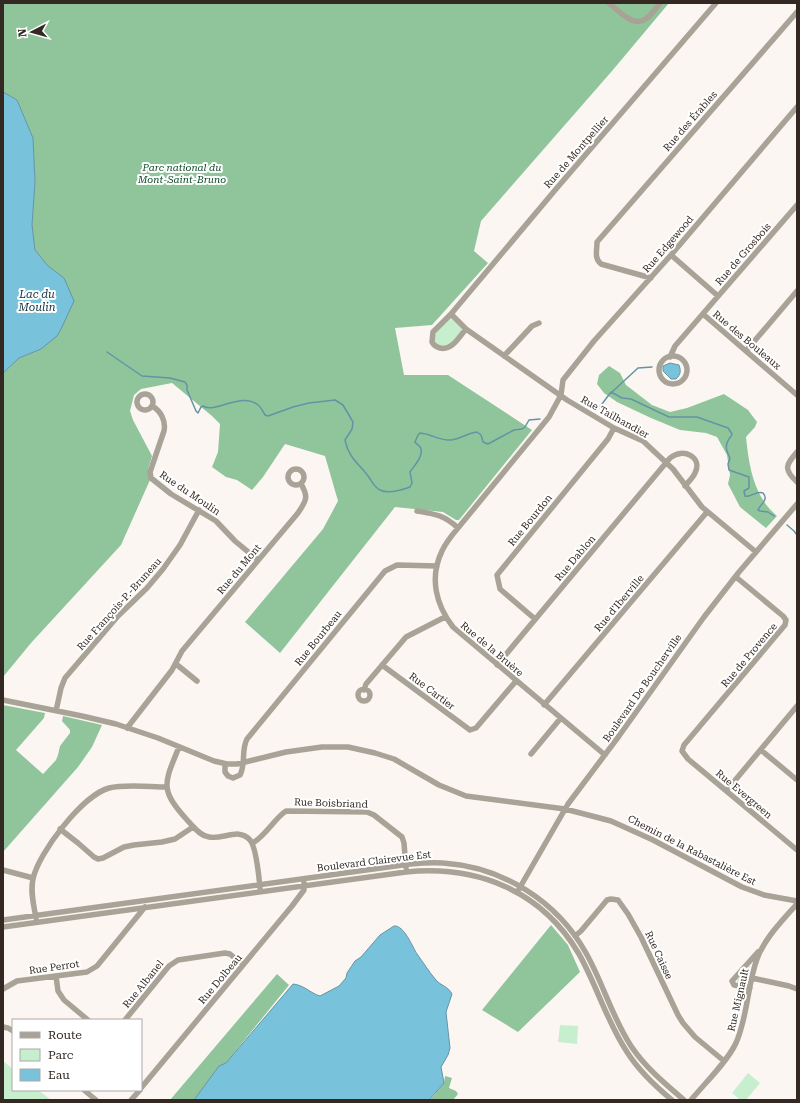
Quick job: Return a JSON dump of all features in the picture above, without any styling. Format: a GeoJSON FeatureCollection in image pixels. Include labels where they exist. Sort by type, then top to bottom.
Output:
{"type":"FeatureCollection","features":[{"type":"Feature","properties":{"kind":"street"},"geometry":{"type":"LineString","coordinates":[[609,3],[628,18],[638,22],[647,18],[660,3]]}},
{"type":"Feature","properties":{"kind":"street","name":"Rue de Montpellier"},"geometry":{"type":"LineString","coordinates":[[466,329],[453,345],[448,348],[444,349],[434,345],[432,338],[433,332],[451,314],[566,176],[716,3]]}},
{"type":"Feature","properties":{"kind":"street","name":"Rue des Érables"},"geometry":{"type":"LineString","coordinates":[[651,278],[601,264],[596,256],[598,242],[797,12]]}},
{"type":"Feature","properties":{"kind":"street","name":"Rue Edgewood"},"geometry":{"type":"LineString","coordinates":[[561,395],[563,380],[594,341],[651,278],[797,108]]}},
{"type":"Feature","properties":{"kind":"street","name":"Rue de Grosbois"},"geometry":{"type":"LineString","coordinates":[[670,357],[675,346],[797,205]]}},
{"type":"Feature","properties":{"kind":"street"},"geometry":{"type":"LineString","coordinates":[[671,255],[718,296]]}},
{"type":"Feature","properties":{"kind":"street"},"geometry":{"type":"LineString","coordinates":[[746,351],[797,291]]}},
{"type":"Feature","properties":{"kind":"street","name":"Rue Tailhandier"},"geometry":{"type":"LineString","coordinates":[[451,314],[466,329],[586,412],[614,428],[643,441],[666,463],[695,500],[707,512],[756,552]]}},
{"type":"Feature","properties":{"kind":"street","name":"Rue des Bouleaux"},"geometry":{"type":"LineString","coordinates":[[703,314],[797,395]]}},
{"type":"Feature","properties":{"kind":"street"},"geometry":{"type":"LineString","coordinates":[[504,356],[532,326],[539,323]]}},
{"type":"Feature","properties":{"kind":"street"},"geometry":{"type":"LineString","coordinates":[[670,357],[682,360],[686,368],[685,376],[682,380],[675,384],[666,382],[662,379],[659,371],[662,362],[670,357]]}},
{"type":"Feature","properties":{"kind":"street","name":"Rue de la Bruère"},"geometry":{"type":"LineString","coordinates":[[561,395],[549,417],[458,528],[442,551],[435,577],[436,591],[441,609],[453,627],[605,756]]}},
{"type":"Feature","properties":{"kind":"street","name":"Rue du Moulin"},"geometry":{"type":"LineString","coordinates":[[152,406],[158,409],[164,419],[165,427],[150,472],[153,480],[171,494],[220,524],[235,541],[258,560]]}},
{"type":"Feature","properties":{"kind":"street","name":"Rue Bourdon"},"geometry":{"type":"LineString","coordinates":[[535,619],[500,590],[497,575],[608,439],[614,428]]}},
{"type":"Feature","properties":{"kind":"street"},"geometry":{"type":"LineString","coordinates":[[797,452],[789,462],[787,469],[790,475],[797,482]]}},
{"type":"Feature","properties":{"kind":"street","name":"Rue Dablon"},"geometry":{"type":"LineString","coordinates":[[497,665],[666,463],[674,455],[679,453],[687,453],[694,458],[697,465],[693,477],[685,486]]}},
{"type":"Feature","properties":{"kind":"street","name":"Rue du Mont"},"geometry":{"type":"LineString","coordinates":[[127,728],[176,664],[182,651],[303,506],[306,500],[306,495],[301,484]]}},
{"type":"Feature","properties":{"kind":"street","name":"Boulevard De Boucherville"},"geometry":{"type":"LineString","coordinates":[[516,892],[565,808],[605,756],[693,632],[736,576],[797,504]]}},
{"type":"Feature","properties":{"kind":"street","name":"Rue François-P.-Bruneau"},"geometry":{"type":"LineString","coordinates":[[56,711],[61,688],[65,678],[118,616],[147,588],[163,569],[183,541],[199,510]]}},
{"type":"Feature","properties":{"kind":"street"},"geometry":{"type":"LineString","coordinates":[[417,511],[440,515],[450,520],[458,528]]}},
{"type":"Feature","properties":{"kind":"street","name":"Rue d'Iberville"},"geometry":{"type":"LineString","coordinates":[[544,705],[707,512]]}},
{"type":"Feature","properties":{"kind":"street","name":"Rue Bourbeau"},"geometry":{"type":"LineString","coordinates":[[244,762],[244,746],[248,738],[385,571],[397,565],[437,566]]}},
{"type":"Feature","properties":{"kind":"street","name":"Rue de Provence"},"geometry":{"type":"LineString","coordinates":[[682,751],[684,745],[785,625],[786,620],[784,616],[736,576]]}},
{"type":"Feature","properties":{"kind":"street"},"geometry":{"type":"LineString","coordinates":[[364,690],[366,684],[408,636],[445,616]]}},
{"type":"Feature","properties":{"kind":"street"},"geometry":{"type":"LineString","coordinates":[[176,664],[197,681]]}},
{"type":"Feature","properties":{"kind":"street","name":"Rue Cartier"},"geometry":{"type":"LineString","coordinates":[[382,665],[467,728],[472,730],[476,728],[516,681]]}},
{"type":"Feature","properties":{"kind":"street","name":"Chemin de la Rabastalière Est"},"geometry":{"type":"LineString","coordinates":[[3,700],[105,721],[225,764],[244,762],[296,750],[322,747],[348,747],[394,759],[439,784],[466,796],[565,808],[603,818],[634,830],[746,889],[764,895],[797,901]]}},
{"type":"Feature","properties":{"kind":"street"},"geometry":{"type":"LineString","coordinates":[[726,790],[797,706]]}},
{"type":"Feature","properties":{"kind":"street"},"geometry":{"type":"LineString","coordinates":[[531,754],[560,719]]}},
{"type":"Feature","properties":{"kind":"street"},"geometry":{"type":"LineString","coordinates":[[179,747],[169,773],[167,787],[173,804],[201,834],[216,838],[240,834],[248,837],[253,843],[261,892]]}},
{"type":"Feature","properties":{"kind":"street"},"geometry":{"type":"LineString","coordinates":[[761,750],[797,780]]}},
{"type":"Feature","properties":{"kind":"street","name":"Rue Evergreen"},"geometry":{"type":"LineString","coordinates":[[682,751],[688,759],[797,850]]}},
{"type":"Feature","properties":{"kind":"street"},"geometry":{"type":"LineString","coordinates":[[225,764],[226,774],[233,778],[240,775],[244,762]]}},
{"type":"Feature","properties":{"kind":"street"},"geometry":{"type":"LineString","coordinates":[[36,923],[32,890],[33,878],[37,867],[67,820],[94,796],[105,789],[118,787],[167,787]]}},
{"type":"Feature","properties":{"kind":"street","name":"Rue Boisbriand"},"geometry":{"type":"LineString","coordinates":[[253,843],[262,836],[286,811],[367,812],[374,815],[402,837],[404,842],[406,872]]}},
{"type":"Feature","properties":{"kind":"street"},"geometry":{"type":"LineString","coordinates":[[60,829],[94,857],[100,859],[124,847],[175,839],[193,826]]}},
{"type":"Feature","properties":{"kind":"street","name":"Boulevard Clairevue Est"},"geometry":{"type":"LineString","coordinates":[[3,920],[406,864],[435,862],[462,865],[491,872],[520,886],[549,906],[575,936],[590,961],[631,1045],[653,1073],[684,1100]]}},
{"type":"Feature","properties":{"kind":"street"},"geometry":{"type":"LineString","coordinates":[[3,870],[33,878]]}},
{"type":"Feature","properties":{"kind":"street","name":"Boulevard Clairevue Est"},"geometry":{"type":"LineString","coordinates":[[3,927],[406,872],[436,870],[461,873],[489,880],[516,892],[546,913],[571,943],[585,967],[627,1052],[645,1076],[672,1100]]}},
{"type":"Feature","properties":{"kind":"street"},"geometry":{"type":"LineString","coordinates":[[304,878],[305,886]]}},
{"type":"Feature","properties":{"kind":"street","name":"Rue Dolbeau"},"geometry":{"type":"LineString","coordinates":[[142,1087],[304,890],[305,886]]}},
{"type":"Feature","properties":{"kind":"street","name":"Rue Caisse"},"geometry":{"type":"LineString","coordinates":[[575,936],[581,931],[606,900],[613,898],[619,901],[639,932],[683,1023],[699,1040],[724,1061]]}},
{"type":"Feature","properties":{"kind":"street"},"geometry":{"type":"LineString","coordinates":[[144,900],[145,908]]}},
{"type":"Feature","properties":{"kind":"street","name":"Rue Mignault"},"geometry":{"type":"LineString","coordinates":[[691,1100],[732,1050],[739,1036],[755,964],[761,949],[796,905],[797,901]]}},
{"type":"Feature","properties":{"kind":"street","name":"Rue Perrot"},"geometry":{"type":"LineString","coordinates":[[3,989],[17,981],[87,972],[97,966],[145,908]]}},
{"type":"Feature","properties":{"kind":"street"},"geometry":{"type":"LineString","coordinates":[[750,988],[734,985],[732,981],[761,949]]}},
{"type":"Feature","properties":{"kind":"street","name":"Rue Albanel"},"geometry":{"type":"LineString","coordinates":[[126,1019],[169,966],[176,960],[225,953],[230,954],[243,965]]}},
{"type":"Feature","properties":{"kind":"street"},"geometry":{"type":"LineString","coordinates":[[56,976],[58,991],[64,1000],[87,1019]]}},
{"type":"Feature","properties":{"kind":"street"},"geometry":{"type":"LineString","coordinates":[[752,978],[797,989]]}},
{"type":"Feature","properties":{"kind":"street"},"geometry":{"type":"LineString","coordinates":[[85,1091],[96,1100]]}},
{"type":"Feature","properties":{"kind":"street","name":"Rue Dolbeau"},"geometry":{"type":"LineString","coordinates":[[131,1100],[138,1091]]}},
{"type":"Feature","properties":{"kind":"green space","name":"Parc national du Mont-Saint-Bruno"},"geometry":{"type":"Polygon","coordinates":[[[3,3],[669,3],[612,71],[481,221],[474,251],[488,263],[432,325],[395,328],[404,375],[448,375],[532,430],[459,520],[456,520],[443,512],[395,507],[280,653],[245,622],[323,529],[338,501],[325,456],[285,444],[263,477],[252,490],[237,480],[226,477],[212,467],[218,452],[220,424],[172,383],[141,389],[134,395],[130,411],[133,420],[152,456],[148,469],[150,480],[121,545],[31,643],[3,677],[3,373],[19,358],[41,349],[64,278],[48,266],[35,250],[32,225],[35,182],[33,138],[17,100],[3,92],[3,3]]]}},
{"type":"Feature","properties":{"kind":"green space"},"geometry":{"type":"Polygon","coordinates":[[[451,314],[466,329],[449,348],[434,345],[433,332],[451,314]]]}},
{"type":"Feature","properties":{"kind":"green space"},"geometry":{"type":"Polygon","coordinates":[[[609,366],[620,373],[626,385],[652,405],[670,412],[687,408],[724,394],[748,410],[757,422],[755,427],[746,437],[754,480],[762,499],[777,516],[766,528],[740,507],[728,484],[730,475],[727,455],[717,437],[706,433],[680,430],[617,402],[604,393],[597,384],[599,375],[609,366]]]}},
{"type":"Feature","properties":{"kind":"green space"},"geometry":{"type":"Polygon","coordinates":[[[3,705],[45,713],[44,718],[16,750],[43,774],[56,760],[60,746],[70,733],[70,730],[62,721],[63,716],[102,725],[92,747],[78,767],[3,852],[3,705]]]}},
{"type":"Feature","properties":{"kind":"green space"},"geometry":{"type":"Polygon","coordinates":[[[551,925],[568,945],[580,972],[518,1032],[482,1010],[551,925]]]}},
{"type":"Feature","properties":{"kind":"green space"},"geometry":{"type":"Polygon","coordinates":[[[750,966],[747,983],[744,984],[737,982],[737,980],[750,966]]]}},
{"type":"Feature","properties":{"kind":"green space"},"geometry":{"type":"Polygon","coordinates":[[[277,974],[289,985],[226,1063],[219,1066],[194,1100],[170,1100],[277,974]]]}},
{"type":"Feature","properties":{"kind":"green space"},"geometry":{"type":"Polygon","coordinates":[[[560,1025],[578,1026],[577,1044],[558,1042],[560,1025]]]}},
{"type":"Feature","properties":{"kind":"green space"},"geometry":{"type":"Polygon","coordinates":[[[3,1061],[12,1068],[12,1091],[39,1091],[51,1100],[3,1100],[3,1061]]]}},
{"type":"Feature","properties":{"kind":"green space"},"geometry":{"type":"Polygon","coordinates":[[[748,1073],[760,1083],[746,1100],[740,1100],[732,1093],[748,1073]]]}},
{"type":"Feature","properties":{"kind":"green space"},"geometry":{"type":"Polygon","coordinates":[[[445,1076],[452,1078],[449,1088],[456,1091],[458,1094],[453,1100],[430,1100],[444,1083],[445,1076]]]}},
{"type":"Feature","properties":{"kind":"water","name":"Lac du Moulin"},"geometry":{"type":"Polygon","coordinates":[[[3,92],[17,100],[33,138],[35,182],[32,225],[35,250],[48,266],[64,278],[74,301],[57,336],[41,349],[19,358],[3,373],[3,92]]]}},
{"type":"Feature","properties":{"kind":"water"},"geometry":{"type":"Polygon","coordinates":[[[670,363],[679,365],[680,372],[676,379],[671,379],[663,371],[663,366],[670,363]]]}},
{"type":"Feature","properties":{"kind":"water"},"geometry":{"type":"Polygon","coordinates":[[[394,926],[398,927],[404,932],[431,974],[438,982],[449,989],[452,994],[446,1012],[450,1048],[441,1067],[444,1083],[429,1100],[194,1100],[219,1066],[226,1063],[293,984],[320,996],[339,986],[346,978],[347,973],[355,961],[361,957],[380,935],[394,926]]]}},
{"type":"Feature","properties":{"kind":"waterway"},"geometry":{"type":"LineString","coordinates":[[107,352],[142,376],[170,378],[185,382],[187,385],[187,390],[198,413],[203,406],[208,408],[215,407],[244,400],[251,401],[258,405],[265,415],[268,416],[309,403],[335,400],[343,405],[353,422],[352,429],[345,440],[346,446],[354,460],[375,486],[378,489],[387,492],[410,487],[412,483],[410,472],[421,455],[421,448],[415,442],[420,433],[451,440],[477,432],[481,435],[483,442],[488,444],[514,430],[522,429],[529,420],[540,419]]}},
{"type":"Feature","properties":{"kind":"waterway"},"geometry":{"type":"LineString","coordinates":[[612,392],[638,368],[652,367]]}},
{"type":"Feature","properties":{"kind":"waterway"},"geometry":{"type":"LineString","coordinates":[[599,408],[611,392],[622,398],[631,399],[669,417],[697,417],[728,428],[732,434],[726,447],[730,458],[728,464],[729,470],[749,477],[749,488],[744,491],[745,496],[758,492],[763,493],[765,495],[765,500],[758,510],[768,512],[774,516]]}},
{"type":"Feature","properties":{"kind":"waterway"},"geometry":{"type":"LineString","coordinates":[[787,525],[797,535]]}}]}
